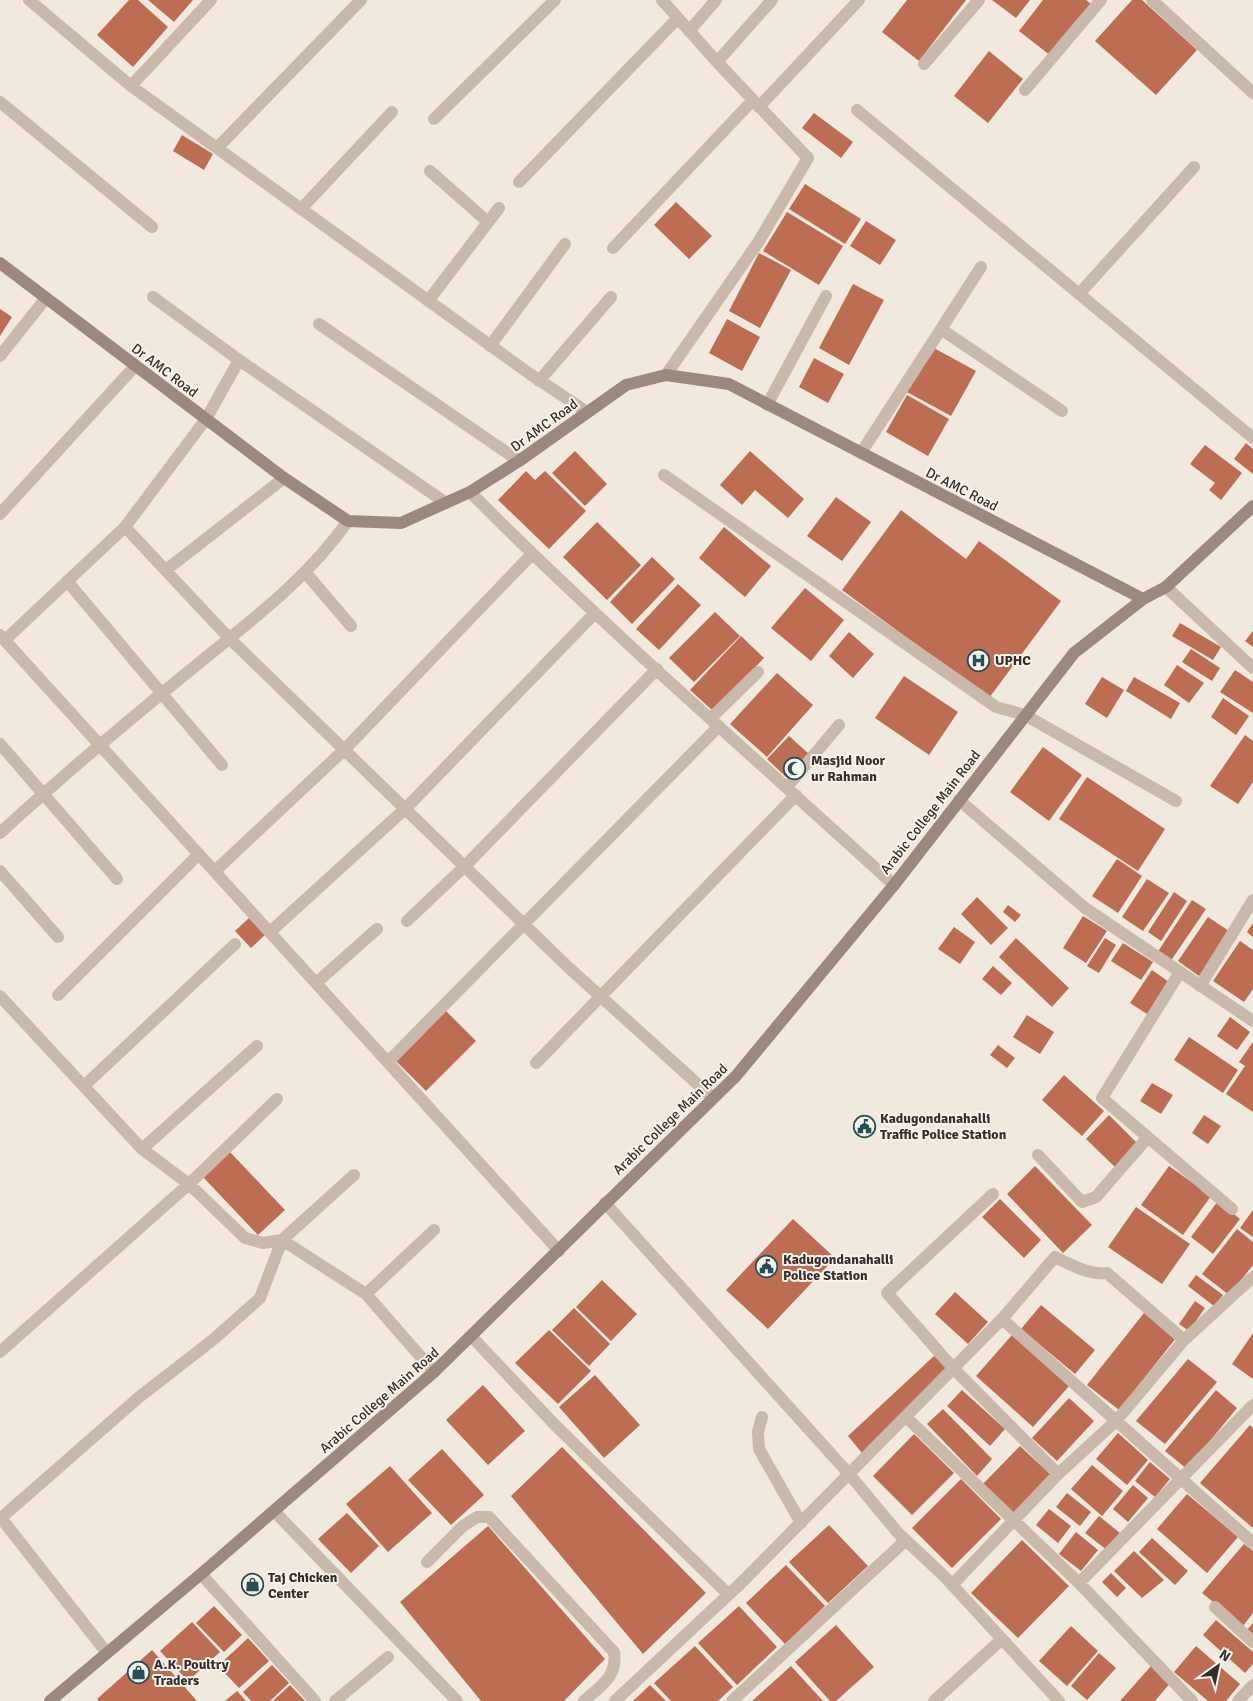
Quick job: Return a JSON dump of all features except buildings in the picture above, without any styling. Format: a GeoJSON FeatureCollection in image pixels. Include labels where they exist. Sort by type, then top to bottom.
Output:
{"type":"FeatureCollection","features":[{"type":"Feature","properties":{"kind":"main road","name":"Dr AMC Road"},"geometry":{"type":"LineString","coordinates":[[0,263],[284,478],[348,521],[401,523],[470,492],[519,462],[626,385],[666,375],[729,384],[1143,600]]}},
{"type":"Feature","properties":{"kind":"main road","name":"Arabic College Main Road"},"geometry":{"type":"LineString","coordinates":[[50,1701],[201,1574],[434,1372],[472,1337],[604,1204],[736,1076],[894,885],[1074,653],[1143,600],[1166,587],[1253,506]]}},
{"type":"Feature","properties":{"kind":"street"},"geometry":{"type":"LineString","coordinates":[[29,0],[131,86],[490,346],[587,412]]}},
{"type":"Feature","properties":{"kind":"street"},"geometry":{"type":"LineString","coordinates":[[131,86],[211,0]]}},
{"type":"Feature","properties":{"kind":"street"},"geometry":{"type":"LineString","coordinates":[[217,148],[361,0]]}},
{"type":"Feature","properties":{"kind":"street"},"geometry":{"type":"LineString","coordinates":[[434,119],[555,0]]}},
{"type":"Feature","properties":{"kind":"street"},"geometry":{"type":"LineString","coordinates":[[662,0],[717,62],[808,158],[759,241],[666,375]]}},
{"type":"Feature","properties":{"kind":"street"},"geometry":{"type":"LineString","coordinates":[[689,31],[716,0]]}},
{"type":"Feature","properties":{"kind":"street"},"geometry":{"type":"LineString","coordinates":[[717,62],[772,0]]}},
{"type":"Feature","properties":{"kind":"street"},"geometry":{"type":"LineString","coordinates":[[614,248],[859,0]]}},
{"type":"Feature","properties":{"kind":"street"},"geometry":{"type":"LineString","coordinates":[[924,64],[979,0]]}},
{"type":"Feature","properties":{"kind":"street"},"geometry":{"type":"LineString","coordinates":[[1024,90],[1101,0]]}},
{"type":"Feature","properties":{"kind":"street"},"geometry":{"type":"LineString","coordinates":[[1152,0],[1253,93]]}},
{"type":"Feature","properties":{"kind":"street"},"geometry":{"type":"LineString","coordinates":[[519,182],[678,18]]}},
{"type":"Feature","properties":{"kind":"street"},"geometry":{"type":"LineString","coordinates":[[0,102],[152,227]]}},
{"type":"Feature","properties":{"kind":"street"},"geometry":{"type":"LineString","coordinates":[[857,110],[1253,438]]}},
{"type":"Feature","properties":{"kind":"street"},"geometry":{"type":"LineString","coordinates":[[301,209],[392,112]]}},
{"type":"Feature","properties":{"kind":"street"},"geometry":{"type":"LineString","coordinates":[[1079,294],[1194,167]]}},
{"type":"Feature","properties":{"kind":"street"},"geometry":{"type":"LineString","coordinates":[[430,170],[488,222]]}},
{"type":"Feature","properties":{"kind":"street"},"geometry":{"type":"LineString","coordinates":[[428,301],[499,208]]}},
{"type":"Feature","properties":{"kind":"street"},"geometry":{"type":"LineString","coordinates":[[490,346],[566,244]]}},
{"type":"Feature","properties":{"kind":"street"},"geometry":{"type":"LineString","coordinates":[[861,453],[981,267]]}},
{"type":"Feature","properties":{"kind":"street"},"geometry":{"type":"LineString","coordinates":[[767,405],[826,296]]}},
{"type":"Feature","properties":{"kind":"street"},"geometry":{"type":"LineString","coordinates":[[154,297],[239,360],[446,503]]}},
{"type":"Feature","properties":{"kind":"street"},"geometry":{"type":"LineString","coordinates":[[539,381],[611,297]]}},
{"type":"Feature","properties":{"kind":"street"},"geometry":{"type":"LineString","coordinates":[[0,356],[46,298]]}},
{"type":"Feature","properties":{"kind":"street"},"geometry":{"type":"LineString","coordinates":[[319,324],[519,462]]}},
{"type":"Feature","properties":{"kind":"street"},"geometry":{"type":"LineString","coordinates":[[941,329],[1062,411]]}},
{"type":"Feature","properties":{"kind":"street"},"geometry":{"type":"LineString","coordinates":[[239,360],[206,419],[124,527],[3,638],[559,1251]]}},
{"type":"Feature","properties":{"kind":"street"},"geometry":{"type":"LineString","coordinates":[[0,514],[135,366]]}},
{"type":"Feature","properties":{"kind":"street"},"geometry":{"type":"LineString","coordinates":[[664,475],[996,707],[1025,715],[1176,801]]}},
{"type":"Feature","properties":{"kind":"street"},"geometry":{"type":"LineString","coordinates":[[166,570],[284,478]]}},
{"type":"Feature","properties":{"kind":"street"},"geometry":{"type":"LineString","coordinates":[[470,492],[532,554],[894,885]]}},
{"type":"Feature","properties":{"kind":"street"},"geometry":{"type":"LineString","coordinates":[[0,832],[99,744],[290,588],[332,542],[348,521]]}},
{"type":"Feature","properties":{"kind":"street"},"geometry":{"type":"LineString","coordinates":[[124,527],[229,638],[525,925],[713,1098]]}},
{"type":"Feature","properties":{"kind":"street"},"geometry":{"type":"LineString","coordinates":[[215,871],[345,749],[532,554]]}},
{"type":"Feature","properties":{"kind":"street"},"geometry":{"type":"LineString","coordinates":[[305,572],[351,626]]}},
{"type":"Feature","properties":{"kind":"street"},"geometry":{"type":"LineString","coordinates":[[67,581],[222,765]]}},
{"type":"Feature","properties":{"kind":"street"},"geometry":{"type":"LineString","coordinates":[[1166,587],[1253,668]]}},
{"type":"Feature","properties":{"kind":"street"},"geometry":{"type":"LineString","coordinates":[[270,932],[406,808],[596,613]]}},
{"type":"Feature","properties":{"kind":"street"},"geometry":{"type":"LineString","coordinates":[[407,921],[465,866],[657,669]]}},
{"type":"Feature","properties":{"kind":"street"},"geometry":{"type":"LineString","coordinates":[[388,1062],[525,925],[715,722],[758,672]]}},
{"type":"Feature","properties":{"kind":"street"},"geometry":{"type":"LineString","coordinates":[[536,1063],[791,791],[839,725]]}},
{"type":"Feature","properties":{"kind":"street"},"geometry":{"type":"LineString","coordinates":[[0,744],[116,879]]}},
{"type":"Feature","properties":{"kind":"street"},"geometry":{"type":"LineString","coordinates":[[959,800],[1085,908],[1253,1022]]}},
{"type":"Feature","properties":{"kind":"street"},"geometry":{"type":"LineString","coordinates":[[58,995],[199,854]]}},
{"type":"Feature","properties":{"kind":"street"},"geometry":{"type":"LineString","coordinates":[[0,871],[58,937]]}},
{"type":"Feature","properties":{"kind":"street"},"geometry":{"type":"LineString","coordinates":[[1200,986],[1253,900]]}},
{"type":"Feature","properties":{"kind":"street"},"geometry":{"type":"LineString","coordinates":[[316,983],[377,929]]}},
{"type":"Feature","properties":{"kind":"street"},"geometry":{"type":"LineString","coordinates":[[84,1086],[235,944]]}},
{"type":"Feature","properties":{"kind":"street"},"geometry":{"type":"LineString","coordinates":[[1180,972],[1102,1098],[1232,1209]]}},
{"type":"Feature","properties":{"kind":"street"},"geometry":{"type":"LineString","coordinates":[[0,996],[142,1149],[189,1184],[245,1238],[263,1243],[282,1240],[366,1294],[434,1372]]}},
{"type":"Feature","properties":{"kind":"street"},"geometry":{"type":"LineString","coordinates":[[142,1149],[257,1046]]}},
{"type":"Feature","properties":{"kind":"street"},"geometry":{"type":"LineString","coordinates":[[0,1352],[189,1184],[277,1099]]}},
{"type":"Feature","properties":{"kind":"street"},"geometry":{"type":"LineString","coordinates":[[1038,1155],[1082,1202],[1096,1197],[1148,1137]]}},
{"type":"Feature","properties":{"kind":"street"},"geometry":{"type":"LineString","coordinates":[[107,1653],[1,1518],[138,1398],[214,1339],[260,1298],[282,1240],[354,1175]]}},
{"type":"Feature","properties":{"kind":"street"},"geometry":{"type":"LineString","coordinates":[[993,1194],[887,1293],[954,1369],[1058,1474]]}},
{"type":"Feature","properties":{"kind":"street"},"geometry":{"type":"LineString","coordinates":[[604,1204],[850,1475],[906,1540],[952,1585],[1059,1701]]}},
{"type":"Feature","properties":{"kind":"street"},"geometry":{"type":"LineString","coordinates":[[366,1294],[434,1230]]}},
{"type":"Feature","properties":{"kind":"street"},"geometry":{"type":"LineString","coordinates":[[615,1701],[850,1475],[1002,1319],[1055,1257],[1072,1266],[1098,1274],[1107,1272],[1184,1340]]}},
{"type":"Feature","properties":{"kind":"street"},"geometry":{"type":"LineString","coordinates":[[952,1585],[1058,1474],[1116,1421],[1184,1340],[1253,1276]]}},
{"type":"Feature","properties":{"kind":"street"},"geometry":{"type":"LineString","coordinates":[[1002,1319],[1253,1543]]}},
{"type":"Feature","properties":{"kind":"street"},"geometry":{"type":"LineString","coordinates":[[472,1337],[556,1426],[728,1594]]}},
{"type":"Feature","properties":{"kind":"street"},"geometry":{"type":"LineString","coordinates":[[1079,1583],[1253,1405]]}},
{"type":"Feature","properties":{"kind":"street"},"geometry":{"type":"LineString","coordinates":[[762,1417],[758,1432],[759,1449],[801,1523]]}},
{"type":"Feature","properties":{"kind":"street"},"geometry":{"type":"LineString","coordinates":[[906,1417],[1079,1583],[1192,1701]]}},
{"type":"Feature","properties":{"kind":"street"},"geometry":{"type":"LineString","coordinates":[[274,1511],[457,1701]]}},
{"type":"Feature","properties":{"kind":"street"},"geometry":{"type":"LineString","coordinates":[[426,1562],[463,1526],[477,1517],[489,1517],[614,1652],[616,1664],[610,1677],[584,1701]]}},
{"type":"Feature","properties":{"kind":"street"},"geometry":{"type":"LineString","coordinates":[[732,1701],[906,1540]]}},
{"type":"Feature","properties":{"kind":"street"},"geometry":{"type":"LineString","coordinates":[[201,1574],[315,1701]]}},
{"type":"Feature","properties":{"kind":"street"},"geometry":{"type":"LineString","coordinates":[[1215,1607],[1253,1642]]}},
{"type":"Feature","properties":{"kind":"street"},"geometry":{"type":"LineString","coordinates":[[936,1700],[1001,1640]]}},
{"type":"Feature","properties":{"kind":"street"},"geometry":{"type":"LineString","coordinates":[[335,1701],[388,1657]]}},
{"type":"Feature","properties":{"kind":"street"},"geometry":{"type":"LineString","coordinates":[[1238,1701],[1253,1685]]}},
{"type":"Feature","properties":{"kind":"place","name":"UPHC"},"geometry":{"type":"Point","coordinates":[979,660]}},
{"type":"Feature","properties":{"kind":"place","name":"Masjid Noor ur Rahman"},"geometry":{"type":"Point","coordinates":[795,768]}},
{"type":"Feature","properties":{"kind":"place","name":"Kadugondanahalli Traffic Police Station"},"geometry":{"type":"Point","coordinates":[864,1126]}},
{"type":"Feature","properties":{"kind":"place","name":"Kadugondanahalli Police Station"},"geometry":{"type":"Point","coordinates":[767,1267]}},
{"type":"Feature","properties":{"kind":"place","name":"Taj Chicken Center"},"geometry":{"type":"Point","coordinates":[252,1585]}},
{"type":"Feature","properties":{"kind":"place","name":"A.K. Poultry Traders"},"geometry":{"type":"Point","coordinates":[138,1672]}}]}
